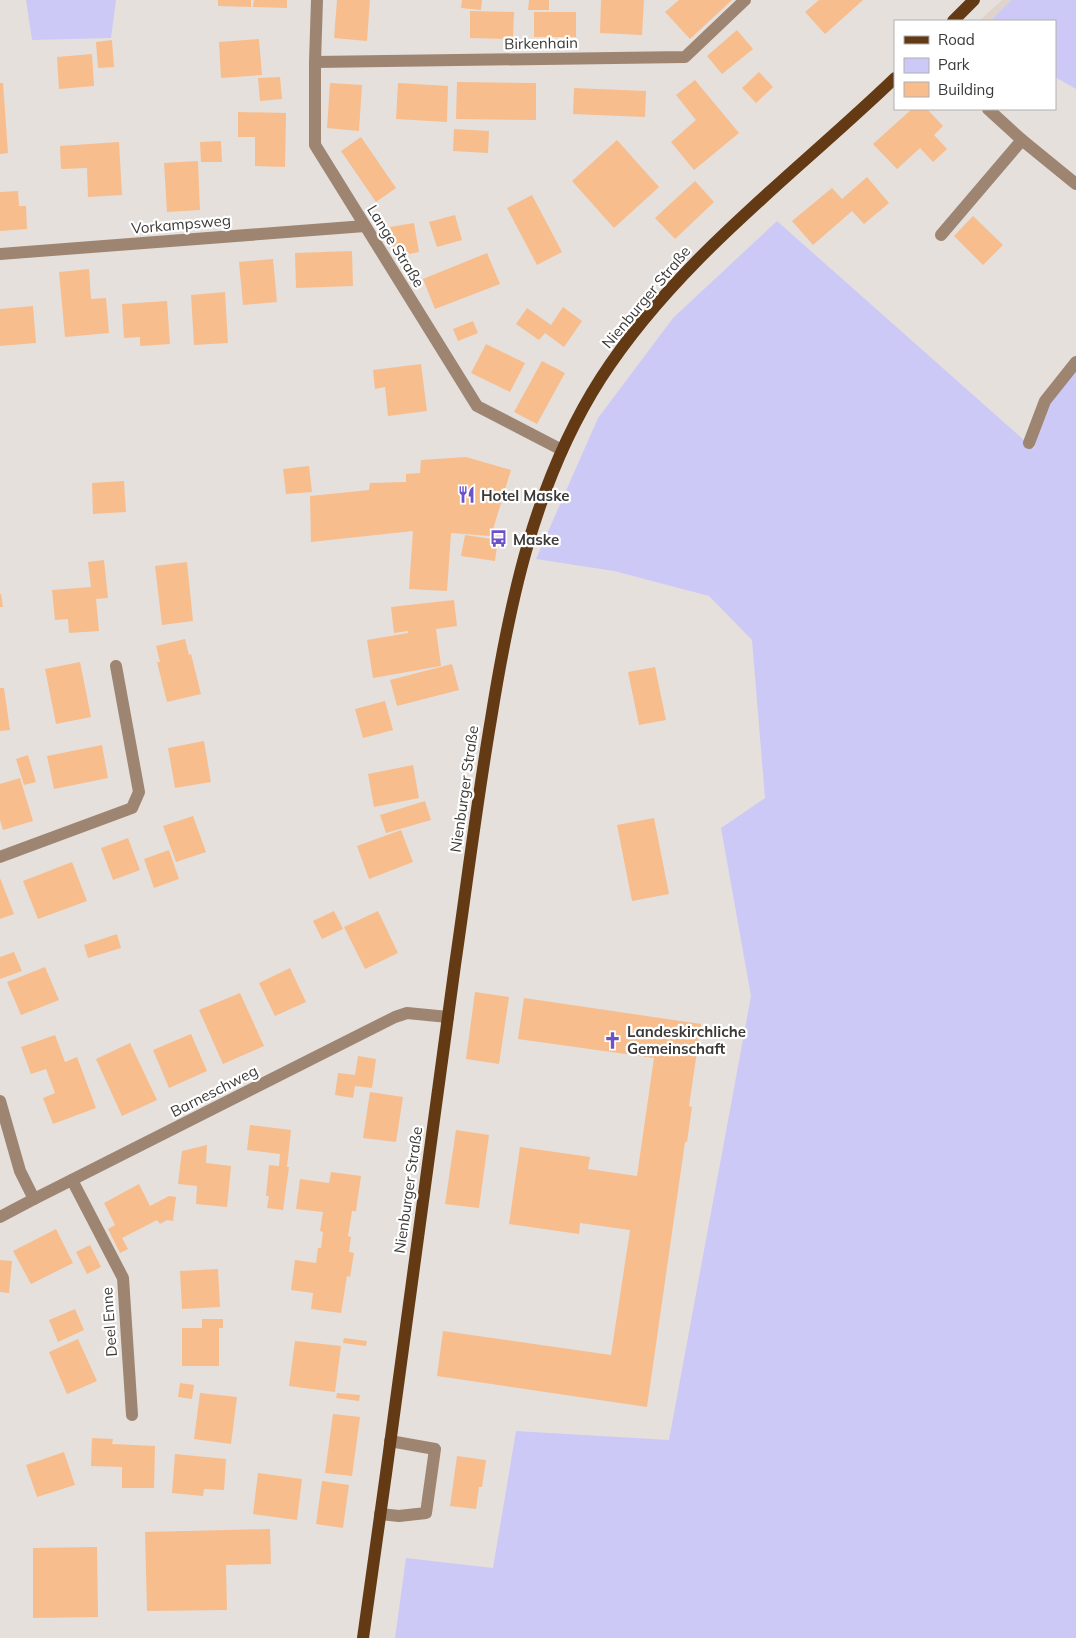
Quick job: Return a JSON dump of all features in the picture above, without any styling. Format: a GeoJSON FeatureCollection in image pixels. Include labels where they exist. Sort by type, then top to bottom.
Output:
{"type":"FeatureCollection","features":[{"type":"Feature","properties":{"kind":"main road"},"geometry":{"type":"LineString","coordinates":[[954,20],[974,0]]}},
{"type":"Feature","properties":{"kind":"main road","name":"Nienburger Straße"},"geometry":{"type":"LineString","coordinates":[[363,1638],[482,772],[509,612],[538,508],[562,450],[599,380],[621,348],[675,283],[724,232],[894,79]]}},
{"type":"Feature","properties":{"kind":"street","name":"Lange Straße"},"geometry":{"type":"LineString","coordinates":[[318,0],[315,62],[315,145],[477,406],[562,450]]}},
{"type":"Feature","properties":{"kind":"street","name":"Birkenhain"},"geometry":{"type":"LineString","coordinates":[[315,62],[685,57],[745,0]]}},
{"type":"Feature","properties":{"kind":"street"},"geometry":{"type":"LineString","coordinates":[[989,110],[1022,140],[1076,184]]}},
{"type":"Feature","properties":{"kind":"street"},"geometry":{"type":"LineString","coordinates":[[940,234],[1022,140]]}},
{"type":"Feature","properties":{"kind":"street","name":"Vorkampsweg"},"geometry":{"type":"LineString","coordinates":[[0,254],[365,226]]}},
{"type":"Feature","properties":{"kind":"street"},"geometry":{"type":"LineString","coordinates":[[1029,442],[1045,401],[1076,362]]}},
{"type":"Feature","properties":{"kind":"street"},"geometry":{"type":"LineString","coordinates":[[0,857],[132,808],[139,792],[116,666]]}},
{"type":"Feature","properties":{"kind":"street","name":"Barneschweg"},"geometry":{"type":"LineString","coordinates":[[0,1217],[395,1017],[407,1013],[448,1017]]}},
{"type":"Feature","properties":{"kind":"street"},"geometry":{"type":"LineString","coordinates":[[0,1101],[20,1171],[34,1199]]}},
{"type":"Feature","properties":{"kind":"street","name":"Deel Enne"},"geometry":{"type":"LineString","coordinates":[[72,1180],[122,1278],[132,1414]]}},
{"type":"Feature","properties":{"kind":"street"},"geometry":{"type":"LineString","coordinates":[[380,1514],[399,1516],[426,1513],[434,1458],[435,1449],[390,1441]]}},
{"type":"Feature","properties":{"kind":"shaded area"},"geometry":{"type":"Polygon","coordinates":[[[1002,0],[1011,0],[991,20],[980,20],[1002,0]]]}},
{"type":"Feature","properties":{"kind":"green space"},"geometry":{"type":"Polygon","coordinates":[[[26,0],[116,0],[111,38],[32,40],[26,0]]]}},
{"type":"Feature","properties":{"kind":"green space"},"geometry":{"type":"Polygon","coordinates":[[[1011,0],[1076,0],[1076,89],[1056,78],[1056,20],[991,20],[1011,0]]]}},
{"type":"Feature","properties":{"kind":"green space"},"geometry":{"type":"Polygon","coordinates":[[[777,221],[1034,449],[1044,401],[1076,363],[1076,1638],[395,1638],[406,1558],[493,1568],[516,1431],[669,1440],[751,996],[721,828],[765,798],[752,640],[709,596],[614,571],[536,559],[598,418],[673,318],[777,221]]]}},
{"type":"Feature","properties":{"kind":"building"},"geometry":{"type":"Polygon","coordinates":[[[218,0],[251,0],[251,7],[218,6],[218,0]]]}},
{"type":"Feature","properties":{"kind":"building"},"geometry":{"type":"Polygon","coordinates":[[[254,0],[287,0],[287,8],[253,7],[254,0]]]}},
{"type":"Feature","properties":{"kind":"building"},"geometry":{"type":"Polygon","coordinates":[[[337,0],[370,0],[367,41],[334,38],[337,0]]]}},
{"type":"Feature","properties":{"kind":"building"},"geometry":{"type":"Polygon","coordinates":[[[462,0],[482,0],[481,10],[461,8],[462,0]]]}},
{"type":"Feature","properties":{"kind":"building"},"geometry":{"type":"Polygon","coordinates":[[[529,0],[549,0],[549,10],[528,10],[529,0]]]}},
{"type":"Feature","properties":{"kind":"building"},"geometry":{"type":"Polygon","coordinates":[[[601,0],[644,0],[642,35],[600,33],[601,0]]]}},
{"type":"Feature","properties":{"kind":"building"},"geometry":{"type":"Polygon","coordinates":[[[679,0],[732,0],[690,39],[665,12],[679,0]]]}},
{"type":"Feature","properties":{"kind":"building"},"geometry":{"type":"Polygon","coordinates":[[[819,0],[863,0],[825,34],[805,12],[819,0]]]}},
{"type":"Feature","properties":{"kind":"building"},"geometry":{"type":"Polygon","coordinates":[[[470,11],[514,12],[513,39],[470,38],[470,11]]]}},
{"type":"Feature","properties":{"kind":"building"},"geometry":{"type":"Polygon","coordinates":[[[534,12],[576,12],[576,37],[534,37],[534,12]]]}},
{"type":"Feature","properties":{"kind":"building"},"geometry":{"type":"Polygon","coordinates":[[[737,30],[753,49],[722,74],[707,56],[737,30]]]}},
{"type":"Feature","properties":{"kind":"building"},"geometry":{"type":"Polygon","coordinates":[[[259,39],[262,75],[221,78],[219,42],[259,39]]]}},
{"type":"Feature","properties":{"kind":"building"},"geometry":{"type":"Polygon","coordinates":[[[112,40],[114,67],[98,68],[96,42],[112,40]]]}},
{"type":"Feature","properties":{"kind":"building"},"geometry":{"type":"Polygon","coordinates":[[[92,54],[94,86],[59,89],[57,57],[92,54]]]}},
{"type":"Feature","properties":{"kind":"building"},"geometry":{"type":"Polygon","coordinates":[[[759,72],[773,87],[756,103],[742,88],[759,72]]]}},
{"type":"Feature","properties":{"kind":"building"},"geometry":{"type":"Polygon","coordinates":[[[280,77],[282,99],[260,101],[258,78],[280,77]]]}},
{"type":"Feature","properties":{"kind":"building"},"geometry":{"type":"Polygon","coordinates":[[[695,80],[739,133],[694,170],[671,142],[696,120],[676,95],[695,80]]]}},
{"type":"Feature","properties":{"kind":"building"},"geometry":{"type":"Polygon","coordinates":[[[457,82],[536,83],[536,120],[456,119],[457,82]]]}},
{"type":"Feature","properties":{"kind":"building"},"geometry":{"type":"Polygon","coordinates":[[[0,83],[3,83],[8,153],[0,154],[0,83]]]}},
{"type":"Feature","properties":{"kind":"building"},"geometry":{"type":"Polygon","coordinates":[[[330,83],[362,85],[359,131],[327,128],[330,83]]]}},
{"type":"Feature","properties":{"kind":"building"},"geometry":{"type":"Polygon","coordinates":[[[398,83],[448,86],[447,122],[396,119],[398,83]]]}},
{"type":"Feature","properties":{"kind":"building"},"geometry":{"type":"Polygon","coordinates":[[[574,88],[646,91],[645,117],[573,114],[574,88]]]}},
{"type":"Feature","properties":{"kind":"building"},"geometry":{"type":"Polygon","coordinates":[[[911,110],[928,110],[943,126],[934,135],[947,149],[933,162],[920,148],[897,169],[873,144],[911,110]]]}},
{"type":"Feature","properties":{"kind":"building"},"geometry":{"type":"Polygon","coordinates":[[[238,112],[286,113],[285,167],[255,166],[255,137],[238,137],[238,112]]]}},
{"type":"Feature","properties":{"kind":"building"},"geometry":{"type":"Polygon","coordinates":[[[454,129],[489,131],[488,153],[453,151],[454,129]]]}},
{"type":"Feature","properties":{"kind":"building"},"geometry":{"type":"Polygon","coordinates":[[[361,137],[396,188],[376,202],[341,151],[361,137]]]}},
{"type":"Feature","properties":{"kind":"building"},"geometry":{"type":"Polygon","coordinates":[[[617,140],[659,187],[614,228],[572,181],[617,140]]]}},
{"type":"Feature","properties":{"kind":"building"},"geometry":{"type":"Polygon","coordinates":[[[221,141],[222,162],[201,162],[200,142],[221,141]]]}},
{"type":"Feature","properties":{"kind":"building"},"geometry":{"type":"Polygon","coordinates":[[[119,142],[122,195],[88,197],[87,168],[61,169],[60,146],[119,142]]]}},
{"type":"Feature","properties":{"kind":"building"},"geometry":{"type":"Polygon","coordinates":[[[198,161],[200,210],[167,212],[164,163],[198,161]]]}},
{"type":"Feature","properties":{"kind":"building"},"geometry":{"type":"Polygon","coordinates":[[[867,177],[889,203],[864,224],[852,211],[813,245],[792,221],[832,188],[842,199],[867,177]]]}},
{"type":"Feature","properties":{"kind":"building"},"geometry":{"type":"Polygon","coordinates":[[[695,181],[714,202],[675,239],[655,218],[695,181]]]}},
{"type":"Feature","properties":{"kind":"building"},"geometry":{"type":"Polygon","coordinates":[[[18,191],[19,206],[26,206],[27,229],[0,231],[0,192],[18,191]]]}},
{"type":"Feature","properties":{"kind":"building"},"geometry":{"type":"Polygon","coordinates":[[[532,195],[562,252],[537,265],[507,208],[532,195]]]}},
{"type":"Feature","properties":{"kind":"building"},"geometry":{"type":"Polygon","coordinates":[[[455,215],[462,240],[437,247],[429,222],[455,215]]]}},
{"type":"Feature","properties":{"kind":"building"},"geometry":{"type":"Polygon","coordinates":[[[973,216],[1003,245],[983,265],[954,236],[973,216]]]}},
{"type":"Feature","properties":{"kind":"building"},"geometry":{"type":"Polygon","coordinates":[[[414,223],[419,252],[395,257],[390,227],[414,223]]]}},
{"type":"Feature","properties":{"kind":"building"},"geometry":{"type":"Polygon","coordinates":[[[352,251],[353,286],[296,288],[295,253],[352,251]]]}},
{"type":"Feature","properties":{"kind":"building"},"geometry":{"type":"Polygon","coordinates":[[[487,253],[500,284],[435,309],[423,279],[487,253]]]}},
{"type":"Feature","properties":{"kind":"building"},"geometry":{"type":"Polygon","coordinates":[[[273,259],[277,302],[243,305],[239,262],[273,259]]]}},
{"type":"Feature","properties":{"kind":"building"},"geometry":{"type":"Polygon","coordinates":[[[89,269],[91,299],[106,298],[109,333],[65,337],[59,272],[89,269]]]}},
{"type":"Feature","properties":{"kind":"building"},"geometry":{"type":"Polygon","coordinates":[[[225,292],[228,343],[194,345],[191,295],[225,292]]]}},
{"type":"Feature","properties":{"kind":"building"},"geometry":{"type":"Polygon","coordinates":[[[167,301],[170,344],[140,346],[140,337],[124,338],[122,304],[167,301]]]}},
{"type":"Feature","properties":{"kind":"building"},"geometry":{"type":"Polygon","coordinates":[[[33,306],[36,343],[0,346],[0,309],[33,306]]]}},
{"type":"Feature","properties":{"kind":"building"},"geometry":{"type":"Polygon","coordinates":[[[563,307],[582,321],[564,347],[545,333],[539,340],[516,324],[527,308],[551,325],[563,307]]]}},
{"type":"Feature","properties":{"kind":"building"},"geometry":{"type":"Polygon","coordinates":[[[473,321],[478,333],[458,341],[453,329],[473,321]]]}},
{"type":"Feature","properties":{"kind":"building"},"geometry":{"type":"Polygon","coordinates":[[[486,344],[525,363],[510,392],[471,373],[486,344]]]}},
{"type":"Feature","properties":{"kind":"building"},"geometry":{"type":"Polygon","coordinates":[[[542,361],[565,373],[537,424],[514,412],[542,361]]]}},
{"type":"Feature","properties":{"kind":"building"},"geometry":{"type":"Polygon","coordinates":[[[421,364],[427,411],[388,416],[385,387],[375,389],[373,370],[421,364]]]}},
{"type":"Feature","properties":{"kind":"building"},"geometry":{"type":"Polygon","coordinates":[[[466,457],[511,470],[491,536],[451,533],[447,591],[409,589],[413,531],[311,542],[310,496],[369,490],[370,483],[406,482],[406,474],[420,473],[421,460],[466,457]]]}},
{"type":"Feature","properties":{"kind":"building"},"geometry":{"type":"Polygon","coordinates":[[[309,466],[312,492],[286,494],[283,469],[309,466]]]}},
{"type":"Feature","properties":{"kind":"building"},"geometry":{"type":"Polygon","coordinates":[[[124,481],[126,512],[93,514],[92,483],[124,481]]]}},
{"type":"Feature","properties":{"kind":"building"},"geometry":{"type":"Polygon","coordinates":[[[465,535],[498,540],[495,561],[461,556],[465,535]]]}},
{"type":"Feature","properties":{"kind":"building"},"geometry":{"type":"Polygon","coordinates":[[[104,560],[108,598],[96,599],[99,631],[69,633],[68,619],[55,620],[52,590],[91,587],[88,562],[104,560]]]}},
{"type":"Feature","properties":{"kind":"building"},"geometry":{"type":"Polygon","coordinates":[[[187,562],[193,621],[162,625],[155,566],[187,562]]]}},
{"type":"Feature","properties":{"kind":"building"},"geometry":{"type":"Polygon","coordinates":[[[1,594],[3,607],[0,607],[1,594]]]}},
{"type":"Feature","properties":{"kind":"building"},"geometry":{"type":"Polygon","coordinates":[[[454,600],[457,626],[436,629],[441,666],[373,678],[367,640],[408,633],[408,631],[394,633],[391,607],[454,600]]]}},
{"type":"Feature","properties":{"kind":"building"},"geometry":{"type":"Polygon","coordinates":[[[185,639],[189,655],[191,654],[201,694],[167,702],[157,662],[160,662],[156,646],[185,639]]]}},
{"type":"Feature","properties":{"kind":"building"},"geometry":{"type":"Polygon","coordinates":[[[80,662],[91,717],[56,724],[45,669],[80,662]]]}},
{"type":"Feature","properties":{"kind":"building"},"geometry":{"type":"Polygon","coordinates":[[[452,664],[459,690],[397,706],[390,680],[452,664]]]}},
{"type":"Feature","properties":{"kind":"building"},"geometry":{"type":"Polygon","coordinates":[[[655,667],[666,720],[639,725],[628,672],[655,667]]]}},
{"type":"Feature","properties":{"kind":"building"},"geometry":{"type":"Polygon","coordinates":[[[0,688],[4,688],[10,730],[0,731],[0,688]]]}},
{"type":"Feature","properties":{"kind":"building"},"geometry":{"type":"Polygon","coordinates":[[[385,701],[393,730],[363,738],[355,709],[385,701]]]}},
{"type":"Feature","properties":{"kind":"building"},"geometry":{"type":"Polygon","coordinates":[[[204,741],[211,782],[175,788],[168,748],[204,741]]]}},
{"type":"Feature","properties":{"kind":"building"},"geometry":{"type":"Polygon","coordinates":[[[102,745],[108,778],[54,789],[47,756],[102,745]]]}},
{"type":"Feature","properties":{"kind":"building"},"geometry":{"type":"Polygon","coordinates":[[[28,755],[36,782],[24,785],[16,759],[28,755]]]}},
{"type":"Feature","properties":{"kind":"building"},"geometry":{"type":"Polygon","coordinates":[[[413,765],[419,798],[374,807],[368,774],[413,765]]]}},
{"type":"Feature","properties":{"kind":"building"},"geometry":{"type":"Polygon","coordinates":[[[20,778],[33,821],[3,830],[0,820],[0,784],[20,778]]]}},
{"type":"Feature","properties":{"kind":"building"},"geometry":{"type":"Polygon","coordinates":[[[425,801],[431,820],[386,833],[380,815],[425,801]]]}},
{"type":"Feature","properties":{"kind":"building"},"geometry":{"type":"Polygon","coordinates":[[[193,816],[206,852],[176,862],[163,826],[193,816]]]}},
{"type":"Feature","properties":{"kind":"building"},"geometry":{"type":"Polygon","coordinates":[[[654,818],[669,894],[632,901],[617,825],[654,818]]]}},
{"type":"Feature","properties":{"kind":"building"},"geometry":{"type":"Polygon","coordinates":[[[401,830],[413,862],[369,879],[357,846],[401,830]]]}},
{"type":"Feature","properties":{"kind":"building"},"geometry":{"type":"Polygon","coordinates":[[[128,838],[140,870],[113,880],[101,848],[128,838]]]}},
{"type":"Feature","properties":{"kind":"building"},"geometry":{"type":"Polygon","coordinates":[[[169,850],[179,879],[154,888],[144,859],[169,850]]]}},
{"type":"Feature","properties":{"kind":"building"},"geometry":{"type":"Polygon","coordinates":[[[72,862],[87,901],[38,919],[23,881],[72,862]]]}},
{"type":"Feature","properties":{"kind":"building"},"geometry":{"type":"Polygon","coordinates":[[[0,878],[14,914],[0,919],[0,878]]]}},
{"type":"Feature","properties":{"kind":"building"},"geometry":{"type":"Polygon","coordinates":[[[334,911],[343,929],[322,939],[313,921],[334,911]]]}},
{"type":"Feature","properties":{"kind":"building"},"geometry":{"type":"Polygon","coordinates":[[[378,911],[398,953],[365,969],[344,927],[378,911]]]}},
{"type":"Feature","properties":{"kind":"building"},"geometry":{"type":"Polygon","coordinates":[[[117,934],[121,948],[88,958],[84,945],[117,934]]]}},
{"type":"Feature","properties":{"kind":"building"},"geometry":{"type":"Polygon","coordinates":[[[14,952],[22,971],[0,979],[0,957],[14,952]]]}},
{"type":"Feature","properties":{"kind":"building"},"geometry":{"type":"Polygon","coordinates":[[[45,967],[59,1000],[21,1015],[7,982],[45,967]]]}},
{"type":"Feature","properties":{"kind":"building"},"geometry":{"type":"Polygon","coordinates":[[[290,968],[306,1002],[275,1016],[259,983],[290,968]]]}},
{"type":"Feature","properties":{"kind":"building"},"geometry":{"type":"Polygon","coordinates":[[[475,992],[509,997],[499,1064],[466,1059],[475,992]]]}},
{"type":"Feature","properties":{"kind":"building"},"geometry":{"type":"Polygon","coordinates":[[[240,993],[264,1046],[223,1064],[199,1010],[240,993]]]}},
{"type":"Feature","properties":{"kind":"building"},"geometry":{"type":"Polygon","coordinates":[[[524,998],[701,1024],[689,1106],[692,1107],[687,1142],[685,1142],[647,1407],[437,1376],[443,1331],[611,1355],[630,1230],[580,1223],[579,1234],[509,1224],[520,1147],[590,1157],[588,1169],[637,1176],[654,1058],[518,1039],[524,998]]]}},
{"type":"Feature","properties":{"kind":"building"},"geometry":{"type":"Polygon","coordinates":[[[191,1034],[207,1071],[169,1088],[153,1050],[191,1034]]]}},
{"type":"Feature","properties":{"kind":"building"},"geometry":{"type":"Polygon","coordinates":[[[55,1035],[65,1062],[77,1057],[96,1108],[53,1124],[43,1098],[55,1093],[46,1069],[31,1074],[21,1047],[55,1035]]]}},
{"type":"Feature","properties":{"kind":"building"},"geometry":{"type":"Polygon","coordinates":[[[130,1043],[157,1100],[122,1116],[96,1059],[130,1043]]]}},
{"type":"Feature","properties":{"kind":"building"},"geometry":{"type":"Polygon","coordinates":[[[358,1056],[376,1059],[372,1088],[355,1086],[353,1098],[335,1095],[338,1073],[355,1075],[358,1056]]]}},
{"type":"Feature","properties":{"kind":"building"},"geometry":{"type":"Polygon","coordinates":[[[370,1092],[403,1097],[396,1142],[363,1138],[370,1092]]]}},
{"type":"Feature","properties":{"kind":"building"},"geometry":{"type":"Polygon","coordinates":[[[250,1125],[291,1130],[287,1167],[289,1167],[283,1210],[267,1208],[269,1196],[266,1196],[269,1165],[279,1166],[280,1154],[247,1150],[250,1125]]]}},
{"type":"Feature","properties":{"kind":"building"},"geometry":{"type":"Polygon","coordinates":[[[456,1130],[489,1135],[479,1208],[445,1204],[456,1130]]]}},
{"type":"Feature","properties":{"kind":"building"},"geometry":{"type":"Polygon","coordinates":[[[207,1145],[206,1163],[231,1166],[227,1207],[196,1204],[197,1186],[178,1184],[182,1151],[207,1145]]]}},
{"type":"Feature","properties":{"kind":"building"},"geometry":{"type":"Polygon","coordinates":[[[331,1172],[361,1176],[356,1211],[352,1211],[348,1236],[351,1237],[349,1252],[354,1253],[350,1277],[347,1276],[341,1313],[311,1309],[313,1293],[291,1290],[295,1260],[316,1263],[318,1248],[321,1248],[323,1232],[320,1231],[323,1212],[296,1209],[300,1179],[329,1183],[331,1172]]]}},
{"type":"Feature","properties":{"kind":"building"},"geometry":{"type":"Polygon","coordinates":[[[139,1184],[150,1206],[169,1196],[176,1197],[173,1221],[167,1220],[160,1224],[157,1220],[122,1238],[128,1249],[120,1253],[108,1229],[115,1225],[104,1203],[139,1184]]]}},
{"type":"Feature","properties":{"kind":"building"},"geometry":{"type":"Polygon","coordinates":[[[56,1229],[73,1263],[31,1284],[13,1251],[56,1229]]]}},
{"type":"Feature","properties":{"kind":"building"},"geometry":{"type":"Polygon","coordinates":[[[90,1245],[101,1267],[87,1274],[76,1252],[90,1245]]]}},
{"type":"Feature","properties":{"kind":"building"},"geometry":{"type":"Polygon","coordinates":[[[0,1260],[12,1261],[9,1293],[0,1292],[0,1260]]]}},
{"type":"Feature","properties":{"kind":"building"},"geometry":{"type":"Polygon","coordinates":[[[218,1269],[220,1307],[182,1309],[180,1271],[218,1269]]]}},
{"type":"Feature","properties":{"kind":"building"},"geometry":{"type":"Polygon","coordinates":[[[75,1309],[84,1330],[58,1342],[49,1320],[75,1309]]]}},
{"type":"Feature","properties":{"kind":"building"},"geometry":{"type":"Polygon","coordinates":[[[202,1319],[223,1319],[223,1328],[219,1328],[219,1366],[182,1366],[182,1328],[202,1328],[202,1319]]]}},
{"type":"Feature","properties":{"kind":"building"},"geometry":{"type":"Polygon","coordinates":[[[344,1338],[367,1341],[366,1346],[343,1343],[344,1338]]]}},
{"type":"Feature","properties":{"kind":"building"},"geometry":{"type":"Polygon","coordinates":[[[78,1339],[97,1381],[67,1394],[49,1352],[78,1339]]]}},
{"type":"Feature","properties":{"kind":"building"},"geometry":{"type":"Polygon","coordinates":[[[295,1341],[341,1346],[335,1392],[289,1386],[295,1341]]]}},
{"type":"Feature","properties":{"kind":"building"},"geometry":{"type":"Polygon","coordinates":[[[180,1383],[194,1385],[192,1399],[178,1397],[180,1383]]]}},
{"type":"Feature","properties":{"kind":"building"},"geometry":{"type":"Polygon","coordinates":[[[200,1393],[237,1397],[231,1444],[194,1439],[200,1393]]]}},
{"type":"Feature","properties":{"kind":"building"},"geometry":{"type":"Polygon","coordinates":[[[337,1393],[360,1395],[359,1401],[336,1398],[337,1393]]]}},
{"type":"Feature","properties":{"kind":"building"},"geometry":{"type":"Polygon","coordinates":[[[333,1414],[360,1417],[352,1476],[325,1473],[333,1414]]]}},
{"type":"Feature","properties":{"kind":"building"},"geometry":{"type":"Polygon","coordinates":[[[92,1438],[113,1439],[112,1444],[155,1446],[154,1488],[122,1488],[122,1467],[91,1466],[92,1438]]]}},
{"type":"Feature","properties":{"kind":"building"},"geometry":{"type":"Polygon","coordinates":[[[64,1452],[75,1485],[37,1497],[26,1465],[64,1452]]]}},
{"type":"Feature","properties":{"kind":"building"},"geometry":{"type":"Polygon","coordinates":[[[175,1454],[226,1459],[224,1490],[204,1489],[203,1496],[172,1493],[175,1454]]]}},
{"type":"Feature","properties":{"kind":"building"},"geometry":{"type":"Polygon","coordinates":[[[457,1456],[486,1460],[476,1509],[450,1506],[457,1456]]]}},
{"type":"Feature","properties":{"kind":"building"},"geometry":{"type":"Polygon","coordinates":[[[258,1473],[302,1479],[297,1520],[253,1514],[258,1473]]]}},
{"type":"Feature","properties":{"kind":"building"},"geometry":{"type":"Polygon","coordinates":[[[322,1481],[349,1485],[343,1528],[316,1524],[322,1481]]]}},
{"type":"Feature","properties":{"kind":"building"},"geometry":{"type":"Polygon","coordinates":[[[270,1529],[271,1564],[226,1565],[227,1610],[147,1611],[145,1532],[270,1529]]]}},
{"type":"Feature","properties":{"kind":"building"},"geometry":{"type":"Polygon","coordinates":[[[97,1547],[98,1617],[33,1618],[33,1548],[97,1547]]]}},
{"type":"Feature","properties":{"kind":"place","name":"Hotel Maske"},"geometry":{"type":"Point","coordinates":[467,495]}},
{"type":"Feature","properties":{"kind":"place","name":"Maske"},"geometry":{"type":"Point","coordinates":[499,539]}},
{"type":"Feature","properties":{"kind":"place","name":"Landeskirchliche Gemeinschaft"},"geometry":{"type":"Point","coordinates":[613,1040]}}]}
